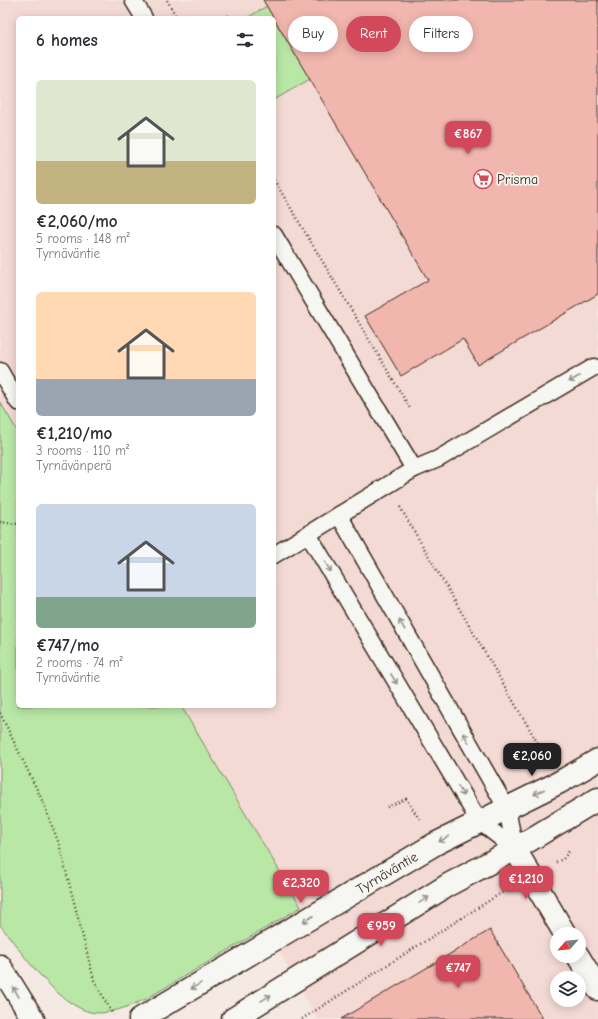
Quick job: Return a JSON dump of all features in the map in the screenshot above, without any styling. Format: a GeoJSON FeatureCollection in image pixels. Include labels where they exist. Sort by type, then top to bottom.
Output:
{"type":"FeatureCollection","features":[{"type":"Feature","properties":{"kind":"street","name":"Tyrnäväntie"},"geometry":{"type":"LineString","coordinates":[[140,1019],[436,844],[479,821],[507,809],[560,782],[598,760]]}},
{"type":"Feature","properties":{"kind":"street"},"geometry":{"type":"LineString","coordinates":[[233,1019],[448,885],[514,849],[598,800]]}},
{"type":"Feature","properties":{"kind":"street"},"geometry":{"type":"LineString","coordinates":[[514,849],[561,927]]}},
{"type":"Feature","properties":{"kind":"street"},"geometry":{"type":"LineString","coordinates":[[582,963],[598,989]]}},
{"type":"Feature","properties":{"kind":"street"},"geometry":{"type":"LineString","coordinates":[[0,966],[32,1019]]}},
{"type":"Feature","properties":{"kind":"lane"},"geometry":{"type":"LineString","coordinates":[[133,0],[143,16]]}},
{"type":"Feature","properties":{"kind":"lane"},"geometry":{"type":"LineString","coordinates":[[276,238],[414,469]]}},
{"type":"Feature","properties":{"kind":"lane"},"geometry":{"type":"LineString","coordinates":[[276,554],[414,469],[438,459],[594,367]]}},
{"type":"Feature","properties":{"kind":"lane"},"geometry":{"type":"LineString","coordinates":[[0,371],[16,399]]}},
{"type":"Feature","properties":{"kind":"lane"},"geometry":{"type":"LineString","coordinates":[[339,515],[507,809],[514,849]]}},
{"type":"Feature","properties":{"kind":"lane"},"geometry":{"type":"LineString","coordinates":[[308,534],[479,821],[514,849]]}},
{"type":"Feature","properties":{"kind":"path"},"geometry":{"type":"LineString","coordinates":[[167,0],[176,16]]}},
{"type":"Feature","properties":{"kind":"path"},"geometry":{"type":"LineString","coordinates":[[276,183],[413,414],[390,429]]}},
{"type":"Feature","properties":{"kind":"path"},"geometry":{"type":"LineString","coordinates":[[389,485],[409,524],[560,782]]}},
{"type":"Feature","properties":{"kind":"path"},"geometry":{"type":"LineString","coordinates":[[0,522],[16,524]]}},
{"type":"Feature","properties":{"kind":"path"},"geometry":{"type":"LineString","coordinates":[[0,713],[43,802],[59,844],[94,980],[115,1019]]}},
{"type":"Feature","properties":{"kind":"path"},"geometry":{"type":"LineString","coordinates":[[302,1019],[474,909],[530,876],[563,859],[573,846]]}},
{"type":"Feature","properties":{"kind":"shaded area"},"geometry":{"type":"Polygon","coordinates":[[[0,0],[598,0],[598,1019],[317,1019],[143,708],[276,708],[276,16],[16,16],[16,481],[0,453],[0,0]]]}},
{"type":"Feature","properties":{"kind":"green space"},"geometry":{"type":"Polygon","coordinates":[[[267,6],[273,16],[250,16],[267,6]]]}},
{"type":"Feature","properties":{"kind":"green space"},"geometry":{"type":"Polygon","coordinates":[[[276,22],[288,42],[288,52],[294,52],[310,79],[276,99],[276,22]]]}},
{"type":"Feature","properties":{"kind":"green space"},"geometry":{"type":"Polygon","coordinates":[[[0,402],[16,429],[16,708],[182,708],[301,907],[146,999],[117,1010],[99,1013],[85,1011],[71,1003],[57,992],[31,964],[0,925],[0,402]]]}},
{"type":"Feature","properties":{"kind":"building","name":"Prisma"},"geometry":{"type":"Polygon","coordinates":[[[263,0],[598,0],[598,294],[478,365],[463,339],[401,376],[365,316],[428,280],[294,52],[338,52],[338,16],[288,16],[288,42],[276,22],[276,16],[272,16],[263,0]]]}},
{"type":"Feature","properties":{"kind":"building"},"geometry":{"type":"Polygon","coordinates":[[[490,930],[543,1019],[341,1019],[490,930]]]}},
{"type":"Feature","properties":{"kind":"place","name":"Prisma"},"geometry":{"type":"Point","coordinates":[483,179]}}]}
